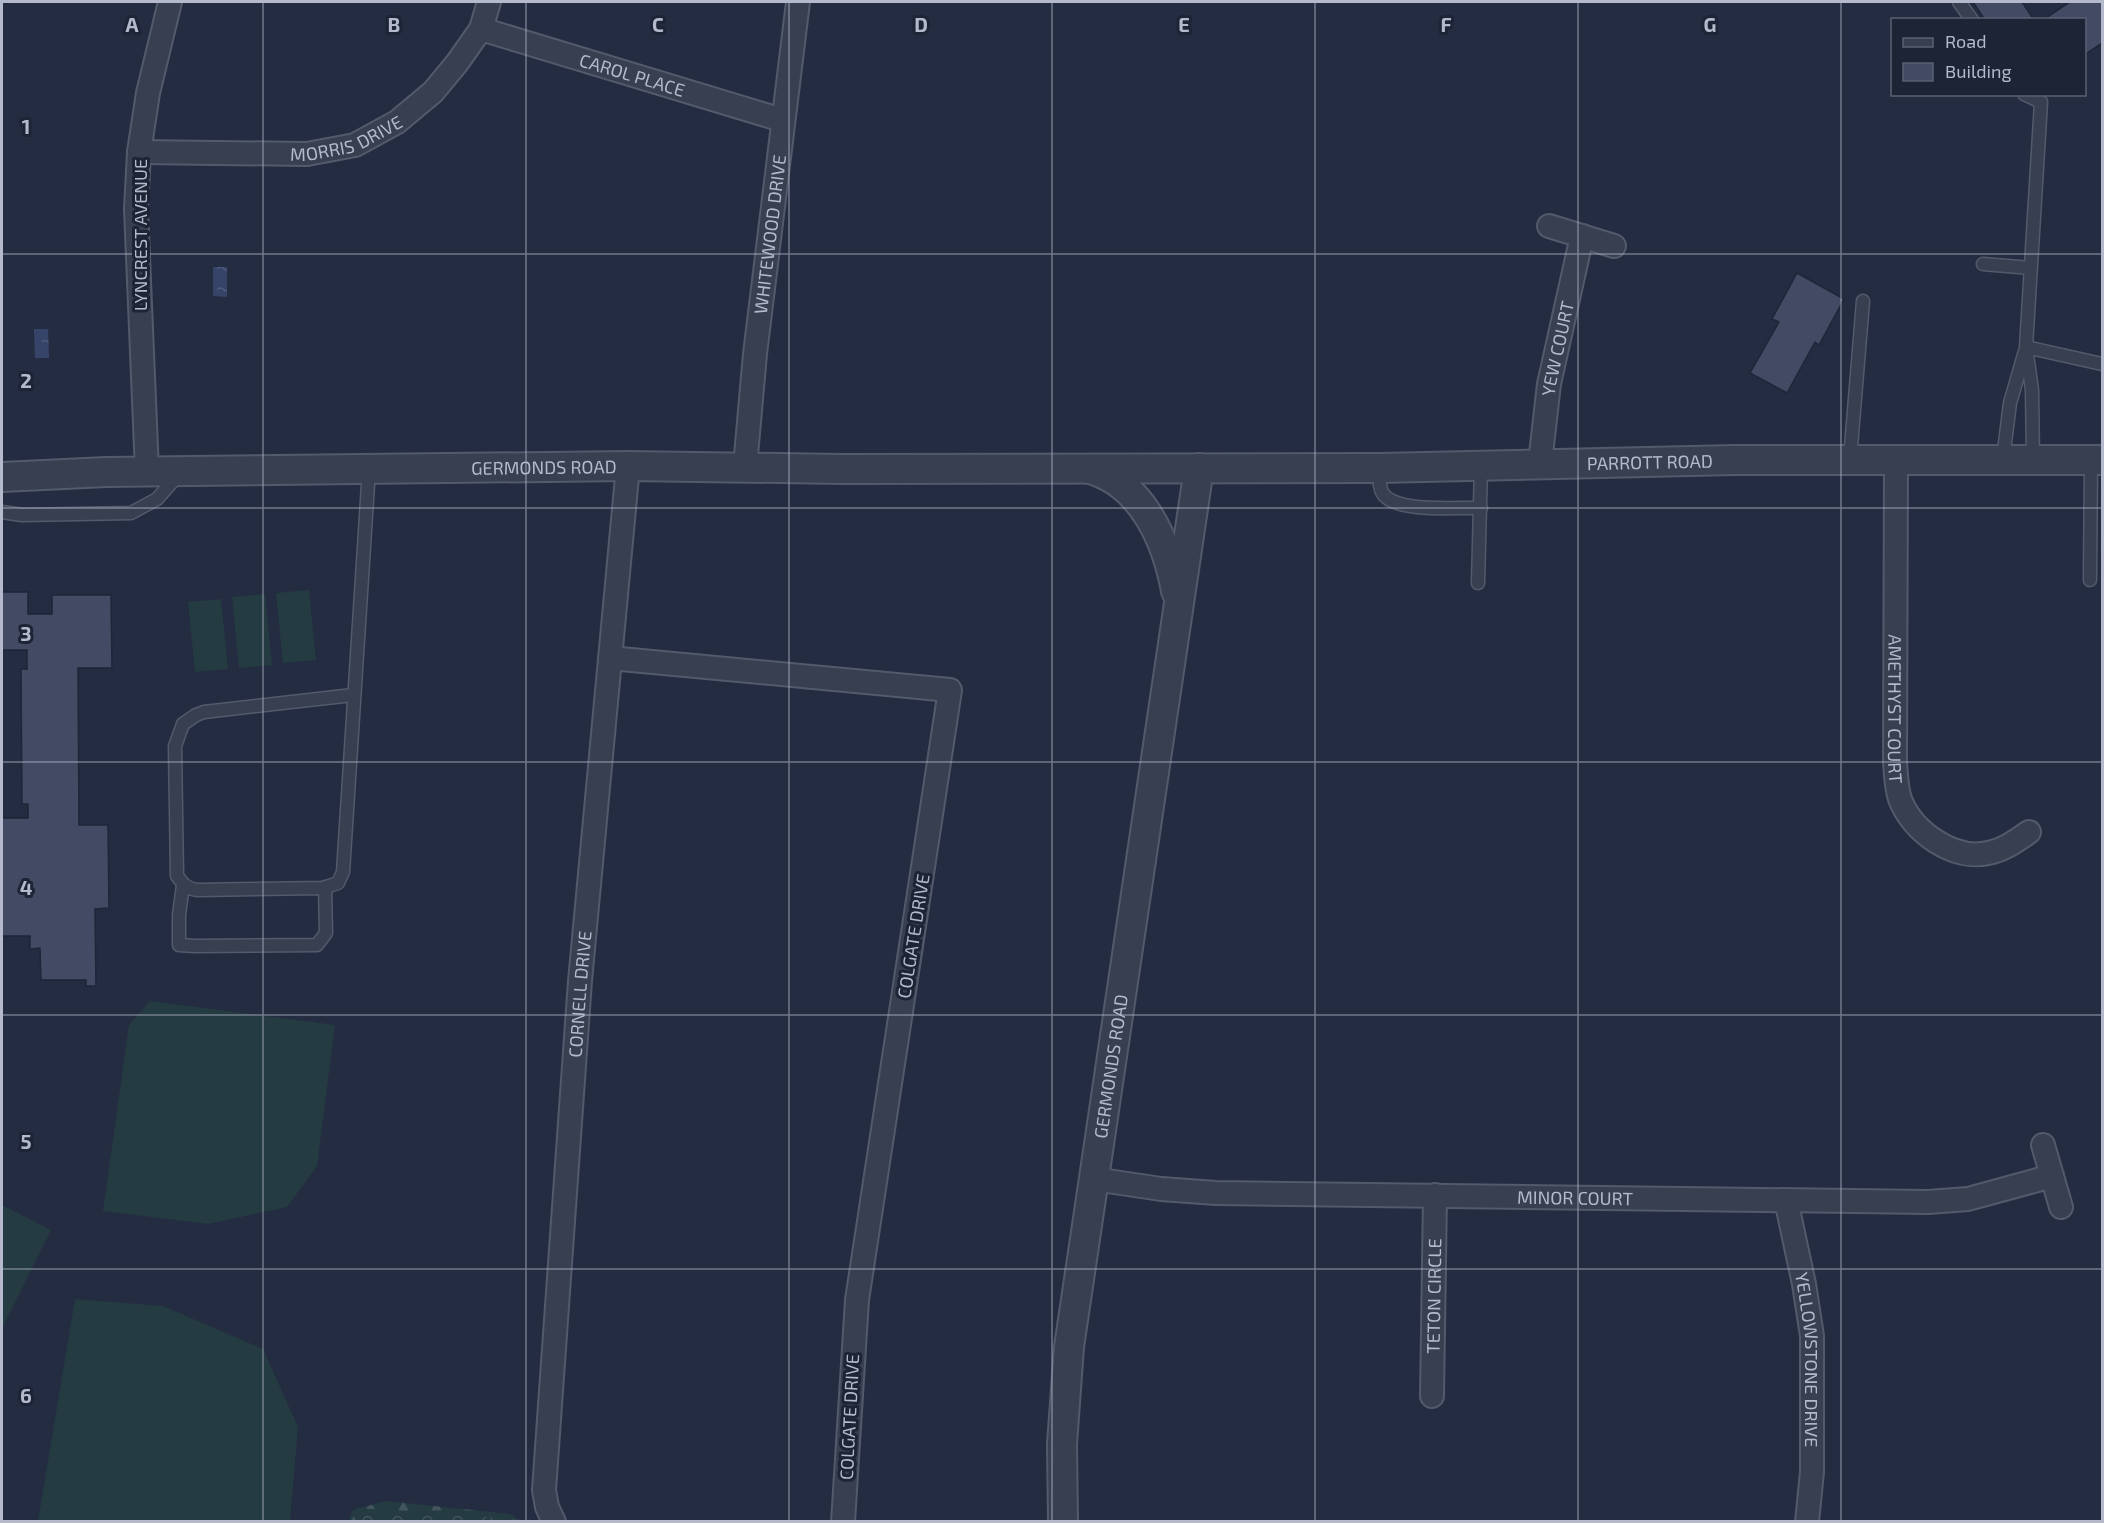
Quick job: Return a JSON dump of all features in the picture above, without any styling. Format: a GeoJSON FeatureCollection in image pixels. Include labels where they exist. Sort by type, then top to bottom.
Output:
{"type":"FeatureCollection","features":[{"type":"Feature","properties":{"kind":"street","name":"LYNCREST AVENUE"},"geometry":{"type":"LineString","coordinates":[[147,472],[136,209],[139,152],[148,93],[170,2]]}},
{"type":"Feature","properties":{"kind":"street","name":"MORRIS DRIVE"},"geometry":{"type":"LineString","coordinates":[[139,152],[307,154],[355,145],[397,122],[433,92],[481,29],[489,2]]}},
{"type":"Feature","properties":{"kind":"street","name":"WHITEWOOD DRIVE"},"geometry":{"type":"LineString","coordinates":[[745,467],[755,354],[798,2]]}},
{"type":"Feature","properties":{"kind":"street","name":"CAROL PLACE"},"geometry":{"type":"LineString","coordinates":[[481,29],[782,120]]}},
{"type":"Feature","properties":{"kind":"street"},"geometry":{"type":"LineString","coordinates":[[1549,226],[1614,246]]}},
{"type":"Feature","properties":{"kind":"street","name":"YEW COURT"},"geometry":{"type":"LineString","coordinates":[[1540,463],[1549,384],[1582,236]]}},
{"type":"Feature","properties":{"kind":"street","name":"PARROTT ROAD"},"geometry":{"type":"LineString","coordinates":[[1198,468],[1379,468],[1540,463],[1850,459],[2097,460]]}},
{"type":"Feature","properties":{"kind":"street","name":"AMETHYST COURT"},"geometry":{"type":"LineString","coordinates":[[1896,460],[1895,762],[1900,799],[1911,819],[1930,837],[1965,854],[1976,855],[2001,849],[2029,832]]}},
{"type":"Feature","properties":{"kind":"street","name":"GERMONDS ROAD"},"geometry":{"type":"LineString","coordinates":[[2,477],[182,471],[628,466],[1198,468],[1179,612],[1067,1371],[1062,1455],[1063,1521]]}},
{"type":"Feature","properties":{"kind":"street","name":"CORNELL DRIVE"},"geometry":{"type":"LineString","coordinates":[[554,1521],[547,1507],[544,1490],[580,981],[628,466]]}},
{"type":"Feature","properties":{"kind":"street","name":"GERMONDS ROAD"},"geometry":{"type":"LineString","coordinates":[[1085,468],[1119,483],[1136,499],[1148,515],[1168,558],[1179,612]]}},
{"type":"Feature","properties":{"kind":"street","name":"COLGATE DRIVE"},"geometry":{"type":"LineString","coordinates":[[610,658],[950,690],[857,1300],[843,1521]]}},
{"type":"Feature","properties":{"kind":"street"},"geometry":{"type":"LineString","coordinates":[[2043,1145],[2061,1207]]}},
{"type":"Feature","properties":{"kind":"street","name":"MINOR COURT"},"geometry":{"type":"LineString","coordinates":[[1094,1179],[1161,1189],[1216,1193],[1955,1200],[1982,1196],[2052,1176]]}},
{"type":"Feature","properties":{"kind":"street","name":"TETON CIRCLE"},"geometry":{"type":"LineString","coordinates":[[1432,1396],[1435,1195]]}},
{"type":"Feature","properties":{"kind":"street","name":"YELLOWSTONE DRIVE"},"geometry":{"type":"LineString","coordinates":[[1786,1200],[1804,1284],[1812,1336],[1812,1472],[1807,1521]]}},
{"type":"Feature","properties":{"kind":"lane"},"geometry":{"type":"LineString","coordinates":[[1959,2],[1971,18]]}},
{"type":"Feature","properties":{"kind":"lane"},"geometry":{"type":"LineString","coordinates":[[2028,96],[2041,102],[2026,347],[2032,390],[2033,459]]}},
{"type":"Feature","properties":{"kind":"lane"},"geometry":{"type":"LineString","coordinates":[[1983,264],[2031,268]]}},
{"type":"Feature","properties":{"kind":"lane"},"geometry":{"type":"LineString","coordinates":[[1850,459],[1863,301]]}},
{"type":"Feature","properties":{"kind":"lane"},"geometry":{"type":"LineString","coordinates":[[2026,347],[2103,364]]}},
{"type":"Feature","properties":{"kind":"lane"},"geometry":{"type":"LineString","coordinates":[[2003,459],[2010,403],[2026,347]]}},
{"type":"Feature","properties":{"kind":"lane"},"geometry":{"type":"LineString","coordinates":[[2090,580],[2097,460]]}},
{"type":"Feature","properties":{"kind":"lane"},"geometry":{"type":"LineString","coordinates":[[1478,583],[1481,465]]}},
{"type":"Feature","properties":{"kind":"lane"},"geometry":{"type":"LineString","coordinates":[[1379,468],[1380,487],[1383,494],[1391,501],[1404,506],[1480,508]]}},
{"type":"Feature","properties":{"kind":"lane"},"geometry":{"type":"LineString","coordinates":[[353,695],[204,712],[196,714],[183,724],[175,746],[177,876],[183,885],[192,890],[325,887],[338,883],[343,872],[369,469]]}},
{"type":"Feature","properties":{"kind":"lane"},"geometry":{"type":"LineString","coordinates":[[2,512],[22,515],[130,513],[157,499],[182,471]]}},
{"type":"Feature","properties":{"kind":"lane"},"geometry":{"type":"LineString","coordinates":[[183,885],[179,915],[179,945],[195,946],[317,945],[326,933],[325,887]]}},
{"type":"Feature","properties":{"kind":"green space"},"geometry":{"type":"Polygon","coordinates":[[[309,590],[316,660],[283,663],[276,593],[309,590]]]}},
{"type":"Feature","properties":{"kind":"green space"},"geometry":{"type":"Polygon","coordinates":[[[265,594],[272,665],[239,668],[232,597],[265,594]]]}},
{"type":"Feature","properties":{"kind":"green space"},"geometry":{"type":"Polygon","coordinates":[[[221,599],[228,669],[195,672],[188,602],[221,599]]]}},
{"type":"Feature","properties":{"kind":"green space"},"geometry":{"type":"Polygon","coordinates":[[[150,1001],[335,1025],[317,1166],[287,1207],[208,1224],[103,1211],[129,1025],[150,1001]]]}},
{"type":"Feature","properties":{"kind":"green space"},"geometry":{"type":"Polygon","coordinates":[[[2,1205],[51,1230],[2,1329],[2,1205]]]}},
{"type":"Feature","properties":{"kind":"green space"},"geometry":{"type":"Polygon","coordinates":[[[75,1299],[163,1306],[263,1349],[298,1427],[290,1521],[38,1521],[75,1299]]]}},
{"type":"Feature","properties":{"kind":"green space"},"geometry":{"type":"Polygon","coordinates":[[[386,1501],[510,1514],[520,1521],[348,1522],[353,1510],[386,1501]]]}},
{"type":"Feature","properties":{"kind":"green space"},"geometry":{"type":"Polygon","coordinates":[[[357,1508],[522,1520],[522,1521],[355,1521],[357,1508]]]}},
{"type":"Feature","properties":{"kind":"water"},"geometry":{"type":"Polygon","coordinates":[[[213,267],[227,267],[227,297],[213,296],[213,267]]]}},
{"type":"Feature","properties":{"kind":"water"},"geometry":{"type":"Polygon","coordinates":[[[34,329],[48,329],[49,358],[35,358],[34,329]]]}},
{"type":"Feature","properties":{"kind":"building"},"geometry":{"type":"Polygon","coordinates":[[[1973,2],[2022,2],[2033,18],[1984,18],[1973,2]]]}},
{"type":"Feature","properties":{"kind":"building"},"geometry":{"type":"Polygon","coordinates":[[[2070,2],[2102,2],[2102,43],[2086,54],[2086,18],[2046,18],[2070,2]]]}},
{"type":"Feature","properties":{"kind":"building"},"geometry":{"type":"Polygon","coordinates":[[[1797,273],[1844,299],[1819,345],[1815,342],[1787,393],[1750,373],[1779,322],[1772,319],[1797,273]]]}},
{"type":"Feature","properties":{"kind":"building"},"geometry":{"type":"Polygon","coordinates":[[[2,592],[28,592],[28,614],[52,614],[52,595],[111,595],[112,668],[78,668],[79,825],[108,825],[109,908],[95,909],[96,986],[86,986],[86,980],[41,980],[40,948],[30,949],[30,936],[2,936],[2,818],[28,818],[28,804],[22,804],[21,669],[27,669],[27,650],[2,650],[2,592]]]}}]}
